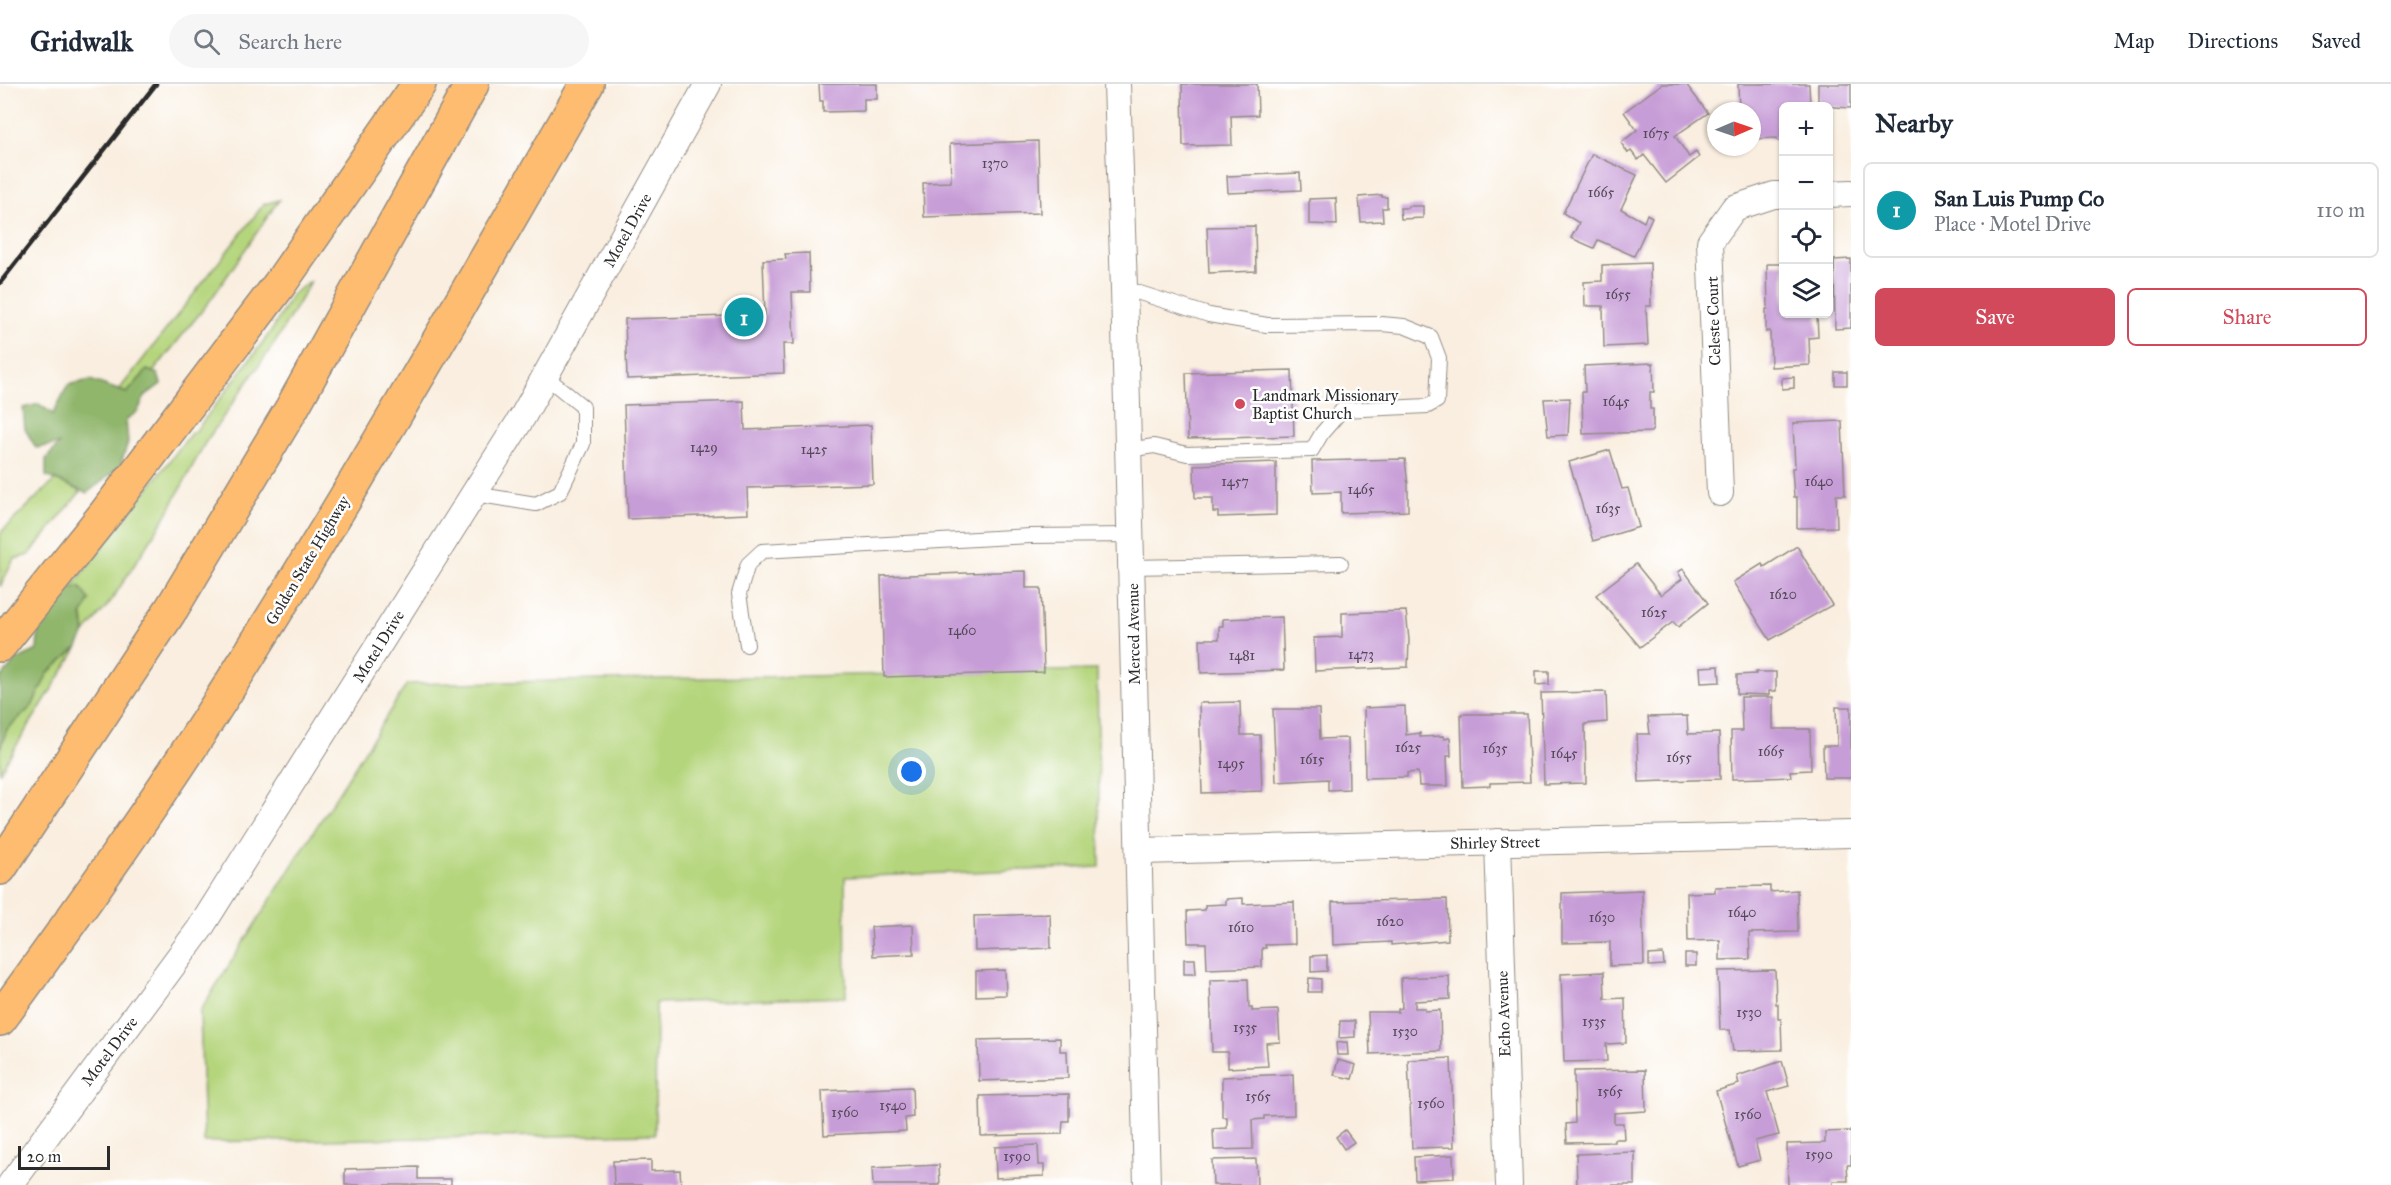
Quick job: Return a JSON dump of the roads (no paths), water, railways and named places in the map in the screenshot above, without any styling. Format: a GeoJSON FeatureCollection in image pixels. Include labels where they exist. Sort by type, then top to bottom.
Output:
{"type":"FeatureCollection","features":[{"type":"Feature","properties":{"kind":"highway"},"geometry":{"type":"LineString","coordinates":[[0,645],[106,513],[279,285],[419,84]]}},
{"type":"Feature","properties":{"kind":"highway"},"geometry":{"type":"LineString","coordinates":[[0,868],[178,598],[292,408],[472,84]]}},
{"type":"Feature","properties":{"kind":"highway","name":"Golden State Highway"},"geometry":{"type":"LineString","coordinates":[[0,1019],[95,888],[196,738],[298,577],[586,84]]}},
{"type":"Feature","properties":{"kind":"street","name":"Motel Drive"},"geometry":{"type":"LineString","coordinates":[[10,1185],[199,930],[474,494],[545,376],[708,84]]}},
{"type":"Feature","properties":{"kind":"street","name":"Merced Avenue"},"geometry":{"type":"LineString","coordinates":[[1117,84],[1147,1185]]}},
{"type":"Feature","properties":{"kind":"street"},"geometry":{"type":"LineString","coordinates":[[1833,194],[1851,193]]}},
{"type":"Feature","properties":{"kind":"street","name":"Celeste Court"},"geometry":{"type":"LineString","coordinates":[[1720,493],[1710,242],[1734,208],[1779,195]]}},
{"type":"Feature","properties":{"kind":"street","name":"Shirley Street"},"geometry":{"type":"LineString","coordinates":[[1139,851],[1851,834]]}},
{"type":"Feature","properties":{"kind":"street","name":"Echo Avenue"},"geometry":{"type":"LineString","coordinates":[[1498,842],[1509,1185]]}},
{"type":"Feature","properties":{"kind":"lane"},"geometry":{"type":"LineString","coordinates":[[1124,288],[1200,312],[1267,325],[1381,324],[1404,326],[1431,337],[1439,358],[1437,401],[1428,406],[1342,410],[1322,433],[1312,450],[1187,454],[1154,446],[1128,450]]}},
{"type":"Feature","properties":{"kind":"lane"},"geometry":{"type":"LineString","coordinates":[[474,494],[536,504],[560,492],[583,444],[583,407],[545,376]]}},
{"type":"Feature","properties":{"kind":"lane"},"geometry":{"type":"LineString","coordinates":[[747,645],[740,594],[748,564],[762,551],[1030,536],[1131,535]]}},
{"type":"Feature","properties":{"kind":"lane"},"geometry":{"type":"LineString","coordinates":[[1131,567],[1341,563]]}},
{"type":"Feature","properties":{"kind":"railway"},"geometry":{"type":"LineString","coordinates":[[0,283],[156,84]]}},
{"type":"Feature","properties":{"kind":"place","name":"San Luis Pump Co"},"geometry":{"type":"Point","coordinates":[744,317]}},
{"type":"Feature","properties":{"kind":"place","name":"Landmark Missionary Baptist Church"},"geometry":{"type":"Point","coordinates":[1240,404]}}]}
